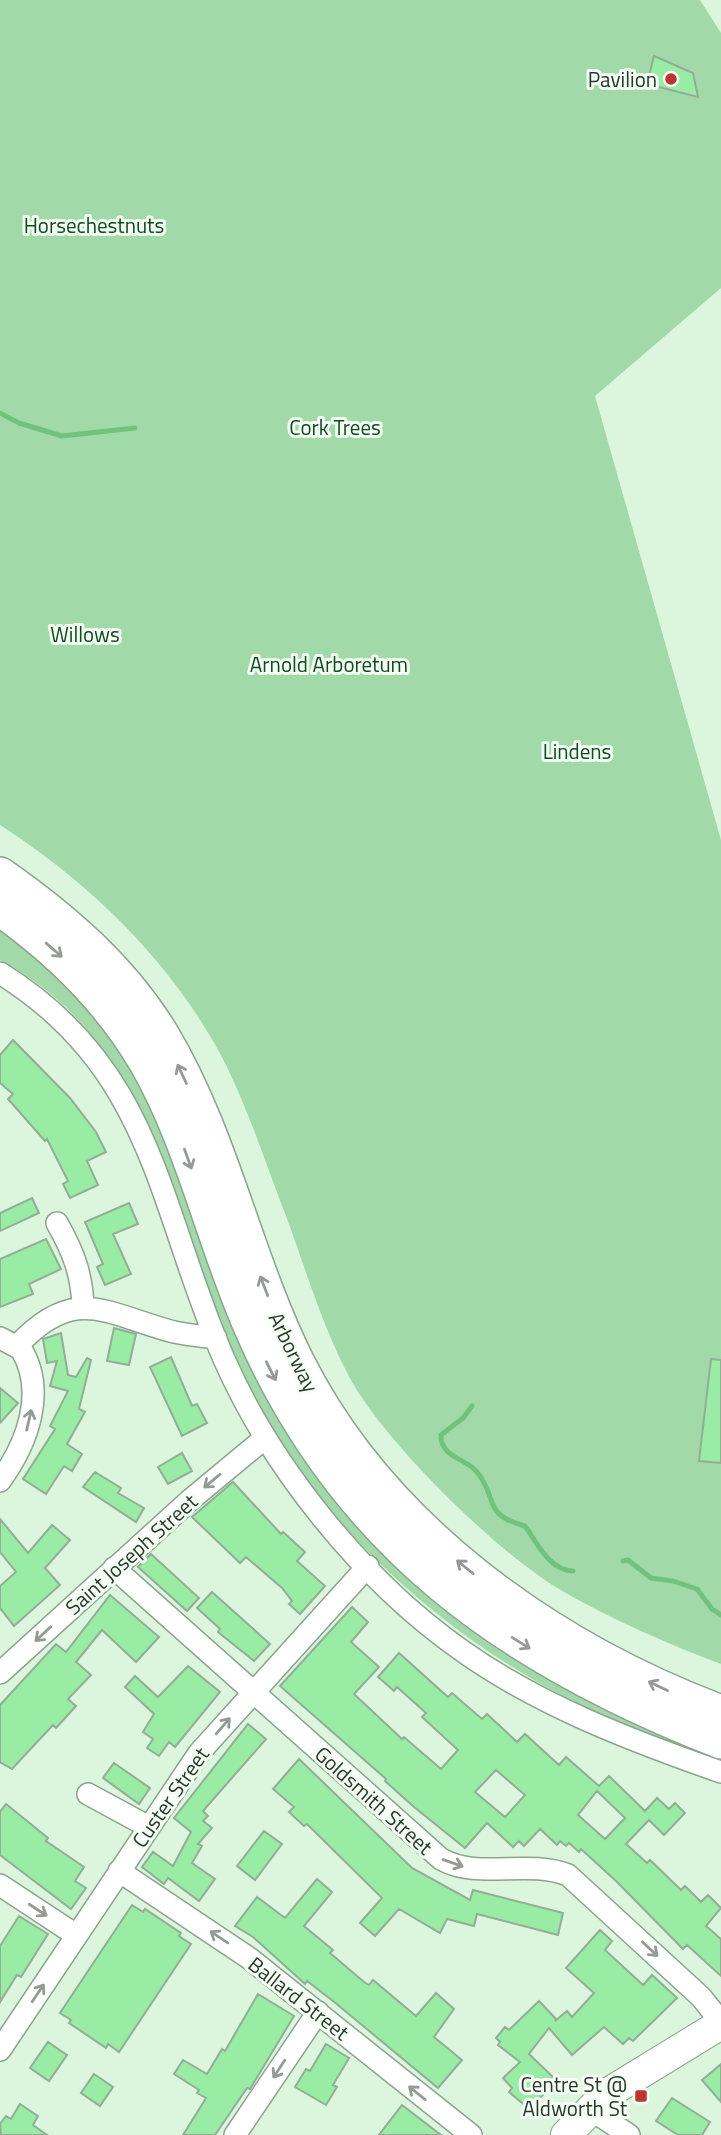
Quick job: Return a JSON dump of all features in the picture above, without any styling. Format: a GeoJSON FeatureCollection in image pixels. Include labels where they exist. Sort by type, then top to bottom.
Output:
{"type":"FeatureCollection","features":[{"type":"Feature","properties":{"kind":"highway","name":"Arborway"},"geometry":{"type":"LineString","coordinates":[[0,875],[52,914],[101,958],[135,997],[162,1036],[193,1100],[290,1348],[331,1422],[375,1481],[440,1546],[513,1602],[616,1664],[721,1713]]}},
{"type":"Feature","properties":{"kind":"highway","name":"Arborway"},"geometry":{"type":"LineString","coordinates":[[0,908],[46,943],[82,977],[117,1017],[143,1056],[165,1100],[244,1311],[270,1367],[319,1451],[368,1513],[426,1573],[499,1629],[605,1690],[721,1741]]}},
{"type":"Feature","properties":{"kind":"main road"},"geometry":{"type":"LineString","coordinates":[[566,2135],[590,2109],[622,2084],[721,2023]]}},
{"type":"Feature","properties":{"kind":"street"},"geometry":{"type":"LineString","coordinates":[[0,973],[34,996],[71,1028],[96,1055],[122,1095],[147,1147],[216,1338],[249,1413],[308,1499],[368,1566],[436,1630],[489,1669],[633,1740],[721,1772]]}},
{"type":"Feature","properties":{"kind":"street"},"geometry":{"type":"LineString","coordinates":[[57,1223],[73,1250],[79,1270],[83,1307]]}},
{"type":"Feature","properties":{"kind":"street"},"geometry":{"type":"LineString","coordinates":[[0,1481],[25,1436],[32,1409],[33,1387],[29,1366],[9,1342],[53,1316],[83,1307],[175,1332],[216,1338]]}},
{"type":"Feature","properties":{"kind":"street","name":"Saint Joseph Street"},"geometry":{"type":"LineString","coordinates":[[0,1673],[114,1568],[265,1438]]}},
{"type":"Feature","properties":{"kind":"street","name":"Custer Street"},"geometry":{"type":"LineString","coordinates":[[0,2050],[148,1826],[199,1754],[368,1566]]}},
{"type":"Feature","properties":{"kind":"street","name":"Goldsmith Street"},"geometry":{"type":"LineString","coordinates":[[114,1568],[440,1859],[461,1867],[544,1868],[568,1875],[701,1997],[721,2023]]}},
{"type":"Feature","properties":{"kind":"street"},"geometry":{"type":"LineString","coordinates":[[88,1794],[148,1826]]}},
{"type":"Feature","properties":{"kind":"street","name":"Ballard Street"},"geometry":{"type":"LineString","coordinates":[[119,1871],[248,1958],[471,2135]]}},
{"type":"Feature","properties":{"kind":"street"},"geometry":{"type":"LineString","coordinates":[[0,1885],[76,1935]]}},
{"type":"Feature","properties":{"kind":"street"},"geometry":{"type":"LineString","coordinates":[[235,2135],[318,2012]]}},
{"type":"Feature","properties":{"kind":"street"},"geometry":{"type":"LineString","coordinates":[[590,2109],[629,2135]]}},
{"type":"Feature","properties":{"kind":"green space","name":"Arnold Arboretum"},"geometry":{"type":"Polygon","coordinates":[[[0,0],[700,0],[721,33],[721,288],[595,396],[721,840],[721,1664],[621,1622],[538,1575],[509,1553],[447,1497],[391,1436],[352,1382],[332,1342],[251,1122],[231,1075],[207,1031],[165,971],[115,916],[60,868],[0,825],[0,0]]]}},
{"type":"Feature","properties":{"kind":"green space"},"geometry":{"type":"Polygon","coordinates":[[[0,927],[77,997],[117,1045],[149,1103],[244,1349],[265,1393],[721,1756],[721,1761],[605,1716],[553,1691],[503,1661],[408,1590],[365,1549],[326,1505],[291,1458],[260,1409],[231,1349],[162,1162],[136,1102],[102,1048],[58,1000],[0,960],[0,927]]]}},
{"type":"Feature","properties":{"kind":"building","name":"Pavilion"},"geometry":{"type":"Polygon","coordinates":[[[654,56],[693,73],[698,97],[647,84],[654,56]]]}},
{"type":"Feature","properties":{"kind":"building"},"geometry":{"type":"Polygon","coordinates":[[[13,1040],[70,1098],[96,1132],[106,1152],[87,1161],[98,1185],[70,1198],[63,1184],[68,1181],[47,1139],[45,1141],[8,1099],[13,1094],[0,1083],[0,1055],[13,1040]]]}},
{"type":"Feature","properties":{"kind":"building"},"geometry":{"type":"Polygon","coordinates":[[[32,1198],[39,1213],[0,1231],[0,1213],[32,1198]]]}},
{"type":"Feature","properties":{"kind":"building"},"geometry":{"type":"Polygon","coordinates":[[[129,1203],[138,1224],[113,1234],[131,1274],[105,1285],[97,1267],[103,1264],[85,1222],[129,1203]]]}},
{"type":"Feature","properties":{"kind":"building"},"geometry":{"type":"Polygon","coordinates":[[[46,1239],[61,1269],[29,1284],[33,1294],[0,1307],[0,1259],[46,1239]]]}},
{"type":"Feature","properties":{"kind":"building"},"geometry":{"type":"Polygon","coordinates":[[[114,1328],[136,1334],[129,1365],[107,1361],[114,1328]]]}},
{"type":"Feature","properties":{"kind":"building"},"geometry":{"type":"Polygon","coordinates":[[[61,1333],[68,1375],[76,1377],[87,1358],[91,1360],[79,1409],[85,1412],[67,1444],[82,1454],[72,1471],[64,1466],[46,1494],[23,1479],[55,1429],[50,1426],[68,1391],[50,1386],[57,1361],[47,1363],[43,1339],[61,1333]]]}},
{"type":"Feature","properties":{"kind":"building"},"geometry":{"type":"Polygon","coordinates":[[[171,1357],[192,1406],[197,1404],[207,1423],[182,1436],[150,1367],[171,1357]]]}},
{"type":"Feature","properties":{"kind":"building"},"geometry":{"type":"Polygon","coordinates":[[[711,1359],[721,1360],[721,1463],[699,1461],[711,1359]]]}},
{"type":"Feature","properties":{"kind":"building"},"geometry":{"type":"Polygon","coordinates":[[[0,1388],[18,1403],[0,1423],[0,1388]]]}},
{"type":"Feature","properties":{"kind":"building"},"geometry":{"type":"Polygon","coordinates":[[[182,1453],[192,1471],[168,1484],[158,1467],[182,1453]]]}},
{"type":"Feature","properties":{"kind":"building"},"geometry":{"type":"Polygon","coordinates":[[[95,1472],[121,1488],[118,1493],[144,1508],[136,1522],[83,1487],[95,1472]]]}},
{"type":"Feature","properties":{"kind":"building"},"geometry":{"type":"Polygon","coordinates":[[[233,1482],[281,1534],[283,1532],[305,1552],[297,1561],[325,1586],[300,1614],[289,1604],[292,1601],[282,1588],[246,1557],[240,1563],[192,1517],[233,1482]]]}},
{"type":"Feature","properties":{"kind":"building"},"geometry":{"type":"Polygon","coordinates":[[[0,1519],[28,1553],[52,1525],[70,1540],[45,1568],[60,1585],[14,1626],[0,1608],[0,1586],[16,1572],[0,1552],[0,1519]]]}},
{"type":"Feature","properties":{"kind":"building"},"geometry":{"type":"Polygon","coordinates":[[[151,1554],[199,1598],[187,1611],[138,1567],[151,1554]]]}},
{"type":"Feature","properties":{"kind":"building"},"geometry":{"type":"Polygon","coordinates":[[[212,1592],[270,1644],[254,1661],[218,1632],[220,1629],[197,1608],[212,1592]]]}},
{"type":"Feature","properties":{"kind":"building"},"geometry":{"type":"Polygon","coordinates":[[[110,1595],[159,1637],[136,1662],[102,1630],[76,1662],[91,1675],[68,1699],[76,1706],[56,1728],[53,1725],[12,1769],[0,1762],[0,1705],[56,1644],[66,1652],[110,1595]]]}},
{"type":"Feature","properties":{"kind":"building"},"geometry":{"type":"Polygon","coordinates":[[[352,1607],[368,1622],[351,1642],[379,1667],[354,1694],[402,1739],[404,1737],[441,1769],[458,1750],[422,1717],[426,1713],[397,1687],[394,1691],[378,1677],[399,1653],[448,1697],[452,1693],[482,1719],[487,1714],[517,1742],[525,1734],[559,1765],[566,1757],[599,1786],[609,1776],[645,1811],[657,1798],[669,1809],[675,1803],[685,1813],[664,1835],[649,1820],[626,1844],[647,1863],[650,1860],[681,1890],[685,1886],[701,1902],[708,1895],[721,1908],[706,1926],[721,1939],[721,1976],[687,1945],[683,1949],[616,1881],[581,1849],[579,1852],[569,1843],[566,1846],[560,1841],[557,1845],[540,1829],[524,1846],[519,1841],[513,1847],[487,1823],[465,1848],[414,1807],[280,1686],[352,1607]],[[496,1770],[475,1792],[505,1817],[525,1795],[496,1770]],[[597,1791],[578,1815],[605,1839],[625,1818],[597,1791]]]}},
{"type":"Feature","properties":{"kind":"building"},"geometry":{"type":"Polygon","coordinates":[[[188,1666],[220,1692],[175,1747],[169,1742],[159,1756],[147,1748],[153,1739],[143,1732],[154,1714],[125,1687],[135,1676],[158,1697],[188,1666]]]}},
{"type":"Feature","properties":{"kind":"building"},"geometry":{"type":"Polygon","coordinates":[[[248,1724],[266,1739],[203,1811],[208,1816],[203,1821],[212,1828],[198,1844],[202,1846],[192,1863],[215,1879],[199,1901],[168,1878],[164,1884],[142,1867],[153,1852],[173,1866],[191,1832],[174,1818],[248,1724]]]}},
{"type":"Feature","properties":{"kind":"building"},"geometry":{"type":"Polygon","coordinates":[[[299,1759],[412,1868],[470,1900],[473,1890],[563,1913],[558,1935],[477,1914],[474,1926],[447,1919],[440,1933],[399,1909],[375,1936],[360,1923],[382,1898],[307,1824],[304,1826],[289,1812],[294,1807],[273,1789],[299,1759]]]}},
{"type":"Feature","properties":{"kind":"building"},"geometry":{"type":"Polygon","coordinates":[[[114,1763],[150,1788],[139,1804],[103,1778],[114,1763]]]}},
{"type":"Feature","properties":{"kind":"building"},"geometry":{"type":"Polygon","coordinates":[[[6,1804],[48,1838],[46,1841],[84,1867],[75,1881],[86,1888],[71,1909],[0,1855],[0,1812],[6,1804]]]}},
{"type":"Feature","properties":{"kind":"building"},"geometry":{"type":"Polygon","coordinates":[[[264,1831],[282,1844],[255,1880],[237,1866],[264,1831]]]}},
{"type":"Feature","properties":{"kind":"building"},"geometry":{"type":"Polygon","coordinates":[[[317,1879],[332,1892],[304,1926],[333,1950],[330,1953],[364,1982],[369,1985],[373,1980],[416,2016],[436,1993],[454,2009],[434,2037],[462,2060],[438,2088],[333,2001],[307,1981],[305,1984],[253,1937],[235,1926],[257,1897],[285,1918],[317,1879]]]}},
{"type":"Feature","properties":{"kind":"building"},"geometry":{"type":"Polygon","coordinates":[[[132,1905],[143,1912],[145,1909],[181,1933],[179,1936],[191,1944],[119,2052],[108,2044],[106,2048],[69,2023],[71,2020],[60,2013],[132,1905]]]}},
{"type":"Feature","properties":{"kind":"building"},"geometry":{"type":"Polygon","coordinates":[[[19,1916],[48,1934],[21,1977],[17,1975],[0,2002],[0,1946],[19,1916]]]}},
{"type":"Feature","properties":{"kind":"building"},"geometry":{"type":"Polygon","coordinates":[[[600,1930],[612,1941],[605,1950],[643,1985],[652,1975],[677,1998],[633,2041],[629,2038],[623,2044],[604,2027],[572,2055],[549,2028],[529,2054],[557,2081],[529,2109],[509,2092],[512,2088],[503,2078],[520,2062],[498,2045],[500,2042],[496,2038],[505,2027],[509,2030],[539,2001],[555,2021],[567,2011],[572,2017],[594,1993],[566,1968],[600,1930]]]}},
{"type":"Feature","properties":{"kind":"building"},"geometry":{"type":"Polygon","coordinates":[[[258,1994],[294,2016],[250,2089],[247,2088],[215,2135],[183,2135],[206,2098],[197,2093],[199,2090],[174,2074],[183,2060],[207,2074],[222,2049],[225,2051],[258,1994]]]}},
{"type":"Feature","properties":{"kind":"building"},"geometry":{"type":"Polygon","coordinates":[[[48,2042],[67,2055],[49,2081],[30,2068],[48,2042]]]}},
{"type":"Feature","properties":{"kind":"building"},"geometry":{"type":"Polygon","coordinates":[[[326,2044],[349,2058],[333,2085],[337,2087],[326,2105],[295,2087],[306,2069],[310,2071],[326,2044]]]}},
{"type":"Feature","properties":{"kind":"building"},"geometry":{"type":"Polygon","coordinates":[[[721,2064],[721,2102],[702,2080],[721,2064]]]}},
{"type":"Feature","properties":{"kind":"building"},"geometry":{"type":"Polygon","coordinates":[[[94,2074],[113,2087],[100,2106],[81,2093],[94,2074]]]}},
{"type":"Feature","properties":{"kind":"building"},"geometry":{"type":"Polygon","coordinates":[[[672,2098],[710,2122],[702,2135],[678,2135],[656,2121],[672,2098]]]}},
{"type":"Feature","properties":{"kind":"building"},"geometry":{"type":"Polygon","coordinates":[[[20,2104],[38,2116],[33,2125],[47,2135],[1,2135],[0,2124],[6,2116],[11,2119],[20,2104]]]}},
{"type":"Feature","properties":{"kind":"building"},"geometry":{"type":"Polygon","coordinates":[[[402,2105],[441,2135],[379,2135],[402,2105]]]}},
{"type":"Feature","properties":{"kind":"waterway"},"geometry":{"type":"LineString","coordinates":[[0,413],[19,423],[62,436],[135,428]]}},
{"type":"Feature","properties":{"kind":"waterway"},"geometry":{"type":"LineString","coordinates":[[472,1406],[463,1418],[441,1435],[445,1448],[477,1472],[496,1511],[525,1526],[551,1561],[565,1570],[573,1571]]}},
{"type":"Feature","properties":{"kind":"waterway"},"geometry":{"type":"LineString","coordinates":[[623,1561],[628,1560],[651,1578],[673,1581],[697,1589],[712,1609],[721,1615]]}},
{"type":"Feature","properties":{"kind":"place","name":"Pavilion"},"geometry":{"type":"Point","coordinates":[671,79]}},
{"type":"Feature","properties":{"kind":"place","name":"Centre St @ Aldworth St"},"geometry":{"type":"Point","coordinates":[641,2096]}},
{"type":"Feature","properties":{"kind":"park label","name":"Horsechestnuts"},"geometry":{"type":"Point","coordinates":[94,225]}},
{"type":"Feature","properties":{"kind":"park label","name":"Cork Trees"},"geometry":{"type":"Point","coordinates":[335,427]}},
{"type":"Feature","properties":{"kind":"park label","name":"Willows"},"geometry":{"type":"Point","coordinates":[85,634]}},
{"type":"Feature","properties":{"kind":"park label","name":"Lindens"},"geometry":{"type":"Point","coordinates":[577,751]}}]}
